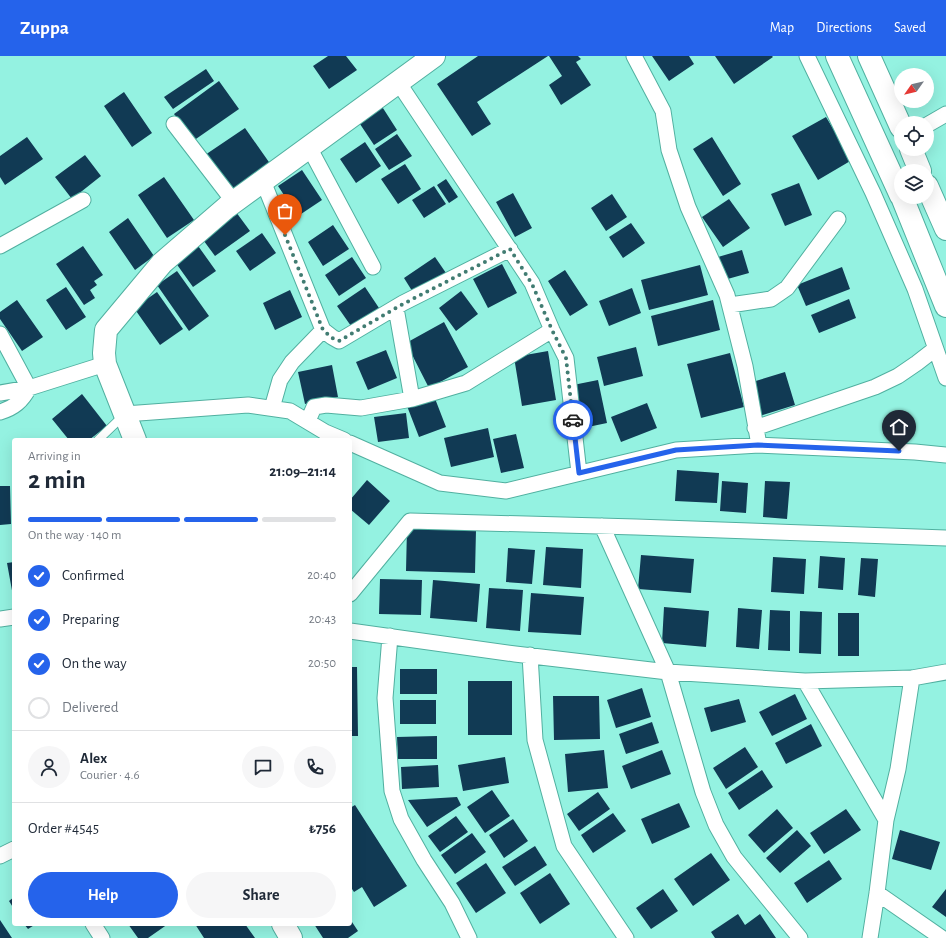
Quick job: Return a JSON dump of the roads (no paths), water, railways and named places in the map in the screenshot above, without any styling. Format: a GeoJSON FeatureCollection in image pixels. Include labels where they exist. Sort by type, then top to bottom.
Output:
{"type":"FeatureCollection","features":[{"type":"Feature","properties":{"kind":"street"},"geometry":{"type":"LineString","coordinates":[[134,438],[105,364],[104,353],[106,330],[162,263],[234,202],[434,56]]}},
{"type":"Feature","properties":{"kind":"street"},"geometry":{"type":"LineString","coordinates":[[634,56],[663,110],[669,150],[688,207],[727,295],[744,366],[758,445]]}},
{"type":"Feature","properties":{"kind":"street"},"geometry":{"type":"LineString","coordinates":[[806,56],[873,193],[915,289],[946,378]]}},
{"type":"Feature","properties":{"kind":"street"},"geometry":{"type":"LineString","coordinates":[[837,56],[894,181]]}},
{"type":"Feature","properties":{"kind":"street"},"geometry":{"type":"LineString","coordinates":[[869,56],[896,116]]}},
{"type":"Feature","properties":{"kind":"street"},"geometry":{"type":"LineString","coordinates":[[398,82],[532,284],[566,358],[579,473]]}},
{"type":"Feature","properties":{"kind":"street"},"geometry":{"type":"LineString","coordinates":[[934,121],[946,114]]}},
{"type":"Feature","properties":{"kind":"street"},"geometry":{"type":"LineString","coordinates":[[174,124],[234,202]]}},
{"type":"Feature","properties":{"kind":"street"},"geometry":{"type":"LineString","coordinates":[[309,147],[373,267]]}},
{"type":"Feature","properties":{"kind":"street"},"geometry":{"type":"LineString","coordinates":[[263,181],[323,330],[332,338],[339,341],[396,308],[510,249]]}},
{"type":"Feature","properties":{"kind":"street"},"geometry":{"type":"LineString","coordinates":[[0,246],[83,200]]}},
{"type":"Feature","properties":{"kind":"street"},"geometry":{"type":"LineString","coordinates":[[934,202],[946,229]]}},
{"type":"Feature","properties":{"kind":"street"},"geometry":{"type":"LineString","coordinates":[[904,204],[946,306]]}},
{"type":"Feature","properties":{"kind":"street"},"geometry":{"type":"LineString","coordinates":[[730,305],[771,299],[787,288],[838,219]]}},
{"type":"Feature","properties":{"kind":"street"},"geometry":{"type":"LineString","coordinates":[[396,308],[412,399]]}},
{"type":"Feature","properties":{"kind":"street"},"geometry":{"type":"LineString","coordinates":[[272,408],[280,380],[292,362],[323,330]]}},
{"type":"Feature","properties":{"kind":"street"},"geometry":{"type":"LineString","coordinates":[[308,421],[314,407],[326,405],[361,408],[412,399],[466,383],[552,330]]}},
{"type":"Feature","properties":{"kind":"street"},"geometry":{"type":"LineString","coordinates":[[0,334],[29,388]]}},
{"type":"Feature","properties":{"kind":"street"},"geometry":{"type":"LineString","coordinates":[[756,428],[875,386],[898,376],[935,349]]}},
{"type":"Feature","properties":{"kind":"street"},"geometry":{"type":"LineString","coordinates":[[0,393],[29,388],[105,364]]}},
{"type":"Feature","properties":{"kind":"street"},"geometry":{"type":"LineString","coordinates":[[0,412],[18,404],[25,396],[29,388]]}},
{"type":"Feature","properties":{"kind":"street"},"geometry":{"type":"LineString","coordinates":[[125,414],[248,405],[290,411],[325,432],[339,438]]}},
{"type":"Feature","properties":{"kind":"street"},"geometry":{"type":"LineString","coordinates":[[352,444],[440,482],[506,492],[676,450],[758,445],[946,454]]}},
{"type":"Feature","properties":{"kind":"street"},"geometry":{"type":"LineString","coordinates":[[352,592],[410,521],[946,538]]}},
{"type":"Feature","properties":{"kind":"street"},"geometry":{"type":"LineString","coordinates":[[602,526],[668,672],[703,792],[716,825],[734,856],[800,938]]}},
{"type":"Feature","properties":{"kind":"street"},"geometry":{"type":"LineString","coordinates":[[0,619],[12,617]]}},
{"type":"Feature","properties":{"kind":"street"},"geometry":{"type":"LineString","coordinates":[[352,630],[530,656],[668,672],[805,681],[912,678],[946,672]]}},
{"type":"Feature","properties":{"kind":"street"},"geometry":{"type":"LineString","coordinates":[[390,636],[386,698],[392,791],[401,819],[424,860],[452,903],[469,938]]}},
{"type":"Feature","properties":{"kind":"street"},"geometry":{"type":"LineString","coordinates":[[530,656],[535,740],[564,846],[626,938]]}},
{"type":"Feature","properties":{"kind":"street"},"geometry":{"type":"LineString","coordinates":[[870,938],[886,820],[898,769],[912,678]]}},
{"type":"Feature","properties":{"kind":"street"},"geometry":{"type":"LineString","coordinates":[[805,681],[886,820]]}},
{"type":"Feature","properties":{"kind":"street"},"geometry":{"type":"LineString","coordinates":[[0,856],[12,850]]}},
{"type":"Feature","properties":{"kind":"street"},"geometry":{"type":"LineString","coordinates":[[877,893],[942,938]]}},
{"type":"Feature","properties":{"kind":"street"},"geometry":{"type":"LineString","coordinates":[[94,926],[102,938]]}},
{"type":"Feature","properties":{"kind":"street"},"geometry":{"type":"LineString","coordinates":[[283,926],[291,938]]}},
{"type":"Feature","properties":{"kind":"lane"},"geometry":{"type":"LineString","coordinates":[[100,438],[125,414]]}}]}
